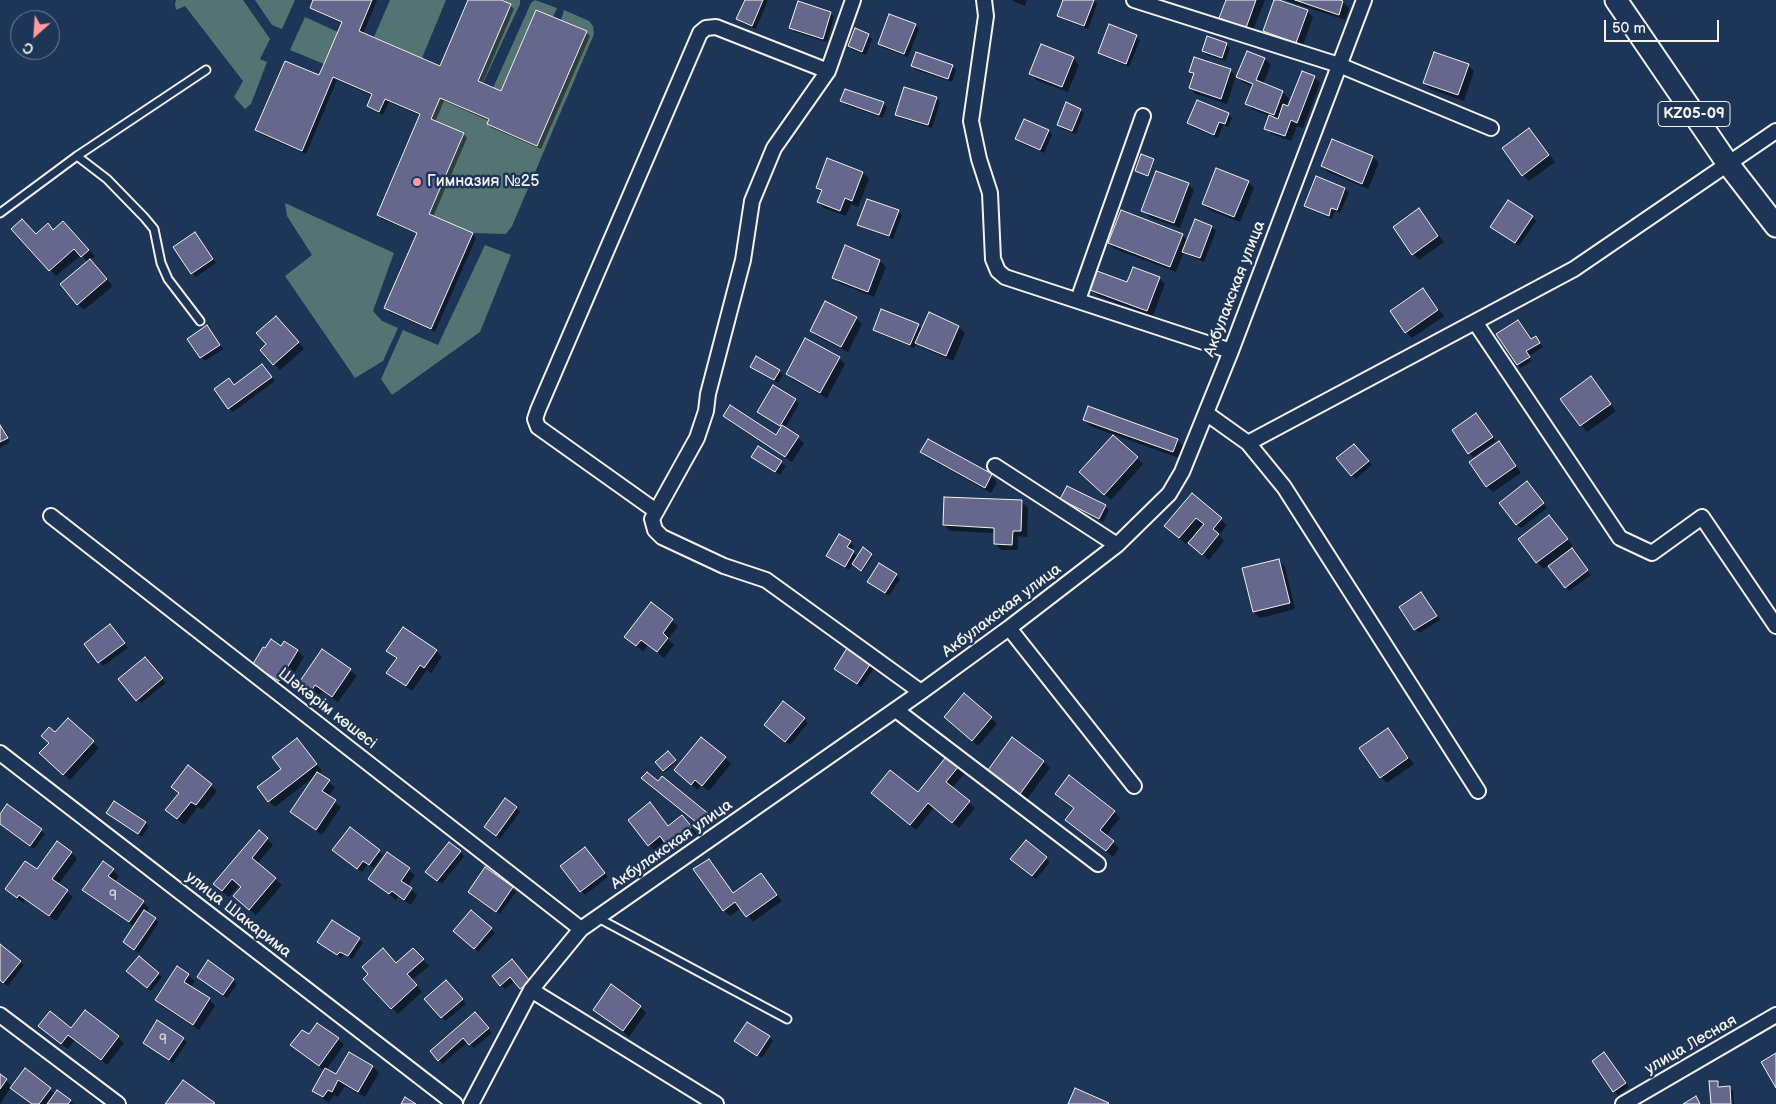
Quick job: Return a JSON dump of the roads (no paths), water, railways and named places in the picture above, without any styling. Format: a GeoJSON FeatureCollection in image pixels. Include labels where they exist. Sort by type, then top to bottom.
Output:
{"type":"FeatureCollection","features":[{"type":"Feature","properties":{"kind":"main road","name":"KZ05-09"},"geometry":{"type":"LineString","coordinates":[[1616,0],[1728,164],[1776,226]]}},
{"type":"Feature","properties":{"kind":"street"},"geometry":{"type":"LineString","coordinates":[[853,0],[828,71],[774,148],[752,201],[743,260],[708,394],[706,411],[697,438],[652,519],[655,530],[662,537],[724,566],[766,580],[921,692]]}},
{"type":"Feature","properties":{"kind":"street"},"geometry":{"type":"LineString","coordinates":[[984,0],[986,16],[971,121],[979,160],[990,193],[993,259],[998,271],[1005,277],[1231,351]]}},
{"type":"Feature","properties":{"kind":"street"},"geometry":{"type":"LineString","coordinates":[[1134,0],[1339,65],[1491,128]]}},
{"type":"Feature","properties":{"kind":"street","name":"Акбулакская улица"},"geometry":{"type":"LineString","coordinates":[[471,1104],[531,990],[582,929],[896,710],[1009,628],[1117,545],[1169,494],[1182,472],[1231,351],[1364,0]]}},
{"type":"Feature","properties":{"kind":"street"},"geometry":{"type":"LineString","coordinates":[[656,511],[538,427],[535,419],[538,410],[700,33],[706,28],[716,27],[828,71]]}},
{"type":"Feature","properties":{"kind":"street"},"geometry":{"type":"LineString","coordinates":[[1078,300],[1142,116]]}},
{"type":"Feature","properties":{"kind":"street"},"geometry":{"type":"LineString","coordinates":[[1248,444],[1574,269],[1776,132]]}},
{"type":"Feature","properties":{"kind":"street"},"geometry":{"type":"LineString","coordinates":[[1475,322],[1620,538],[1652,552],[1702,516],[1776,626]]}},
{"type":"Feature","properties":{"kind":"street"},"geometry":{"type":"LineString","coordinates":[[1206,413],[1248,444],[1284,487],[1478,791]]}},
{"type":"Feature","properties":{"kind":"street"},"geometry":{"type":"LineString","coordinates":[[995,466],[1117,545]]}},
{"type":"Feature","properties":{"kind":"street","name":"Шәкәрім көшесі"},"geometry":{"type":"LineString","coordinates":[[50,516],[582,929]]}},
{"type":"Feature","properties":{"kind":"street"},"geometry":{"type":"LineString","coordinates":[[1009,628],[1134,786]]}},
{"type":"Feature","properties":{"kind":"street"},"geometry":{"type":"LineString","coordinates":[[896,710],[1098,864]]}},
{"type":"Feature","properties":{"kind":"street","name":"улица Шакарима"},"geometry":{"type":"LineString","coordinates":[[0,753],[456,1104]]}},
{"type":"Feature","properties":{"kind":"street"},"geometry":{"type":"LineString","coordinates":[[531,990],[716,1104]]}},
{"type":"Feature","properties":{"kind":"street"},"geometry":{"type":"LineString","coordinates":[[0,1015],[118,1104]]}},
{"type":"Feature","properties":{"kind":"street","name":"улица Лесная"},"geometry":{"type":"LineString","coordinates":[[1623,1104],[1776,1015]]}},
{"type":"Feature","properties":{"kind":"lane"},"geometry":{"type":"LineString","coordinates":[[0,213],[77,156],[206,70]]}},
{"type":"Feature","properties":{"kind":"lane"},"geometry":{"type":"LineString","coordinates":[[77,156],[108,179],[154,229],[160,263],[168,279],[200,321]]}},
{"type":"Feature","properties":{"kind":"lane"},"geometry":{"type":"LineString","coordinates":[[598,918],[787,1019]]}},
{"type":"Feature","properties":{"kind":"place","name":"Гимназия №25"},"geometry":{"type":"Point","coordinates":[417,182]}}]}
